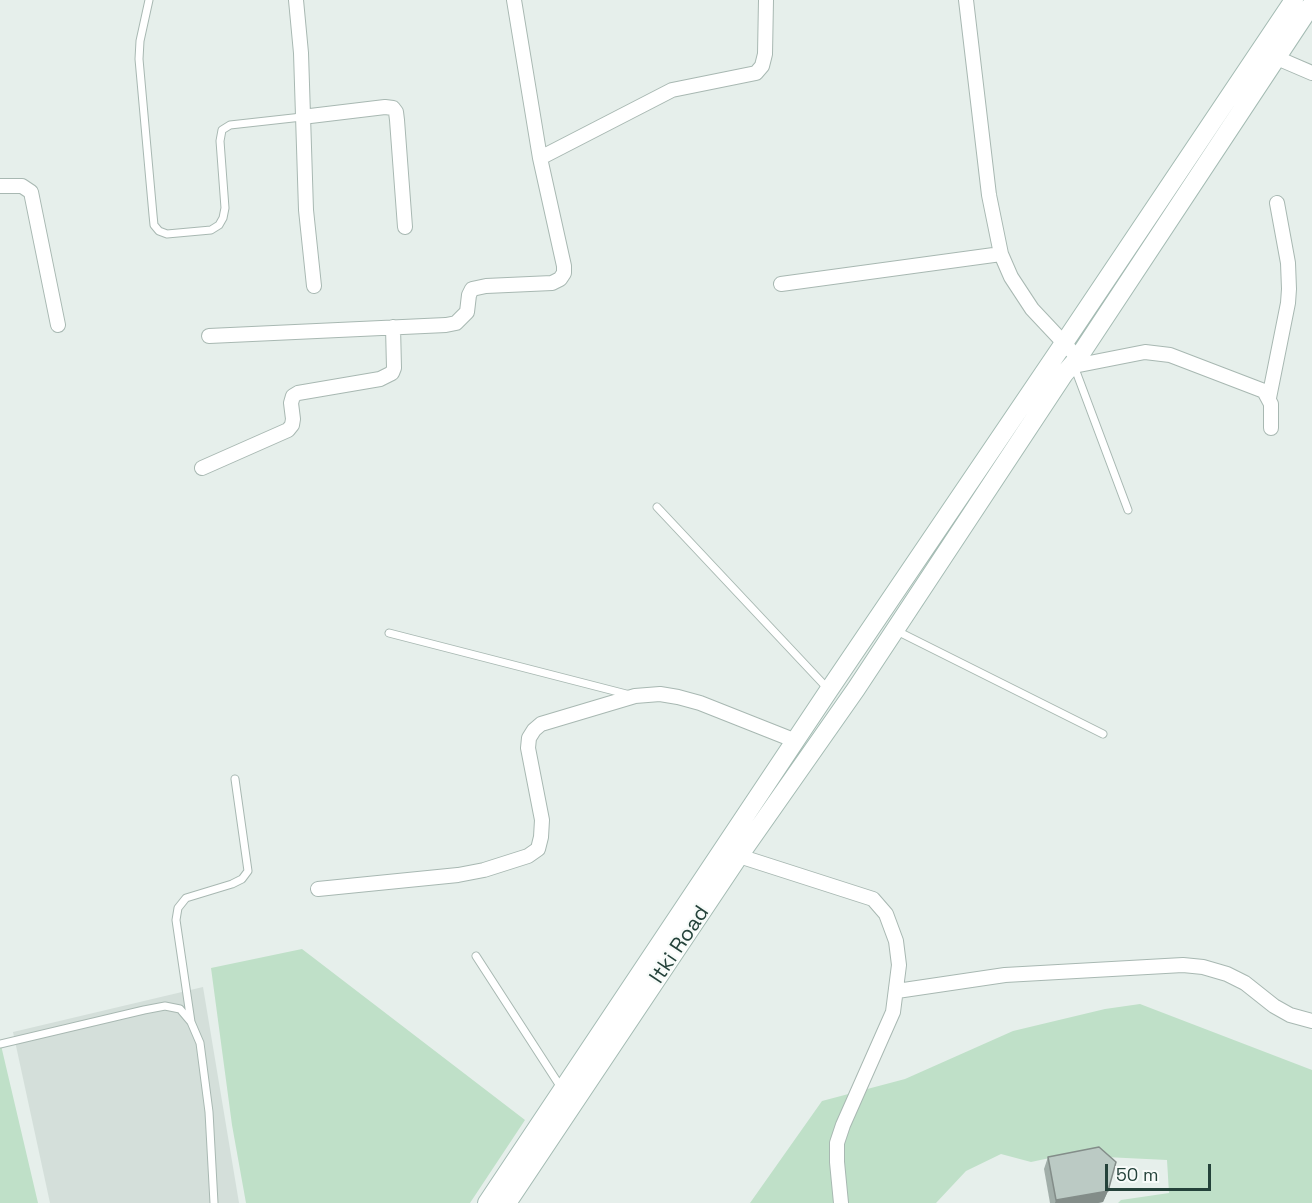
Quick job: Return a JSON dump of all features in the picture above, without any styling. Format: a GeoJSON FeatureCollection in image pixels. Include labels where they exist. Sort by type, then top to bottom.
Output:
{"type":"FeatureCollection","features":[{"type":"Feature","properties":{"kind":"main road"},"geometry":{"type":"LineString","coordinates":[[487,1203],[828,690],[1294,0]]}},
{"type":"Feature","properties":{"kind":"main road","name":"Itki Road"},"geometry":{"type":"LineString","coordinates":[[507,1203],[739,856],[856,689],[1312,4]]}},
{"type":"Feature","properties":{"kind":"street"},"geometry":{"type":"LineString","coordinates":[[296,0],[301,53],[306,210],[314,286]]}},
{"type":"Feature","properties":{"kind":"street"},"geometry":{"type":"LineString","coordinates":[[209,336],[456,323],[467,312],[469,295],[472,290],[479,287],[552,282],[560,279],[564,273],[564,266],[540,158],[514,0]]}},
{"type":"Feature","properties":{"kind":"street"},"geometry":{"type":"LineString","coordinates":[[540,158],[672,90],[756,73],[762,66],[765,54],[766,0]]}},
{"type":"Feature","properties":{"kind":"street"},"geometry":{"type":"LineString","coordinates":[[966,0],[989,195],[1000,254],[1011,277],[1032,309],[1064,343],[1072,366],[1145,352],[1158,352],[1264,391],[1269,398]]}},
{"type":"Feature","properties":{"kind":"street"},"geometry":{"type":"LineString","coordinates":[[1277,58],[1312,73]]}},
{"type":"Feature","properties":{"kind":"street"},"geometry":{"type":"LineString","coordinates":[[302,117],[393,108],[397,120],[405,227]]}},
{"type":"Feature","properties":{"kind":"street"},"geometry":{"type":"LineString","coordinates":[[0,186],[22,186],[31,192],[58,325]]}},
{"type":"Feature","properties":{"kind":"street"},"geometry":{"type":"LineString","coordinates":[[1271,428],[1269,398],[1289,289],[1288,263],[1277,203]]}},
{"type":"Feature","properties":{"kind":"street"},"geometry":{"type":"LineString","coordinates":[[781,285],[1000,254]]}},
{"type":"Feature","properties":{"kind":"street"},"geometry":{"type":"LineString","coordinates":[[202,468],[288,430],[293,419],[291,403],[293,396],[298,393],[380,379],[392,373],[394,368],[393,327]]}},
{"type":"Feature","properties":{"kind":"street"},"geometry":{"type":"LineString","coordinates":[[318,889],[458,875],[528,856],[538,849],[542,820],[528,748],[529,738],[534,729],[542,724],[635,696],[649,694],[678,697],[796,741]]}},
{"type":"Feature","properties":{"kind":"street"},"geometry":{"type":"LineString","coordinates":[[739,856],[873,899],[886,914],[896,940],[899,965],[893,1012],[837,1143],[841,1203]]}},
{"type":"Feature","properties":{"kind":"street"},"geometry":{"type":"LineString","coordinates":[[897,991],[1005,975],[1183,965],[1203,967],[1227,974],[1245,983],[1274,1006],[1290,1015],[1312,1021]]}},
{"type":"Feature","properties":{"kind":"lane"},"geometry":{"type":"LineString","coordinates":[[149,0],[140,41],[139,59],[154,225],[159,231],[167,234],[211,230],[224,218],[220,141],[222,130],[230,125],[302,117]]}},
{"type":"Feature","properties":{"kind":"lane"},"geometry":{"type":"LineString","coordinates":[[1072,366],[1128,510]]}},
{"type":"Feature","properties":{"kind":"lane"},"geometry":{"type":"LineString","coordinates":[[657,507],[828,690]]}},
{"type":"Feature","properties":{"kind":"lane"},"geometry":{"type":"LineString","coordinates":[[895,630],[1103,734]]}},
{"type":"Feature","properties":{"kind":"lane"},"geometry":{"type":"LineString","coordinates":[[389,633],[635,696]]}},
{"type":"Feature","properties":{"kind":"lane"},"geometry":{"type":"LineString","coordinates":[[214,1203],[204,1069],[200,1043],[191,1022],[176,920],[178,908],[186,898],[232,884],[242,879],[248,871],[235,779]]}},
{"type":"Feature","properties":{"kind":"lane"},"geometry":{"type":"LineString","coordinates":[[476,956],[562,1089]]}},
{"type":"Feature","properties":{"kind":"lane"},"geometry":{"type":"LineString","coordinates":[[0,1044],[165,1006],[180,1009],[191,1022]]}},
{"type":"Feature","properties":{"kind":"shaded area"},"geometry":{"type":"Polygon","coordinates":[[[203,987],[239,1203],[50,1203],[13,1032],[203,987]]]}},
{"type":"Feature","properties":{"kind":"green space"},"geometry":{"type":"Polygon","coordinates":[[[302,949],[525,1120],[470,1203],[246,1203],[232,1125],[211,968],[302,949]]]}},
{"type":"Feature","properties":{"kind":"green space"},"geometry":{"type":"Polygon","coordinates":[[[1140,1004],[1312,1070],[1312,1203],[1118,1203],[1121,1200],[1169,1193],[1167,1160],[1064,1155],[1031,1162],[1001,1154],[966,1171],[936,1203],[750,1203],[822,1101],[905,1079],[1013,1031],[1105,1009],[1140,1004]]]}},
{"type":"Feature","properties":{"kind":"green space"},"geometry":{"type":"Polygon","coordinates":[[[0,1041],[38,1203],[0,1203],[0,1041]]]}},
{"type":"Feature","properties":{"kind":"building"},"geometry":{"type":"Polygon","coordinates":[[[1099,1147],[1116,1162],[1108,1191],[1056,1200],[1048,1157],[1099,1147]]]}}]}
